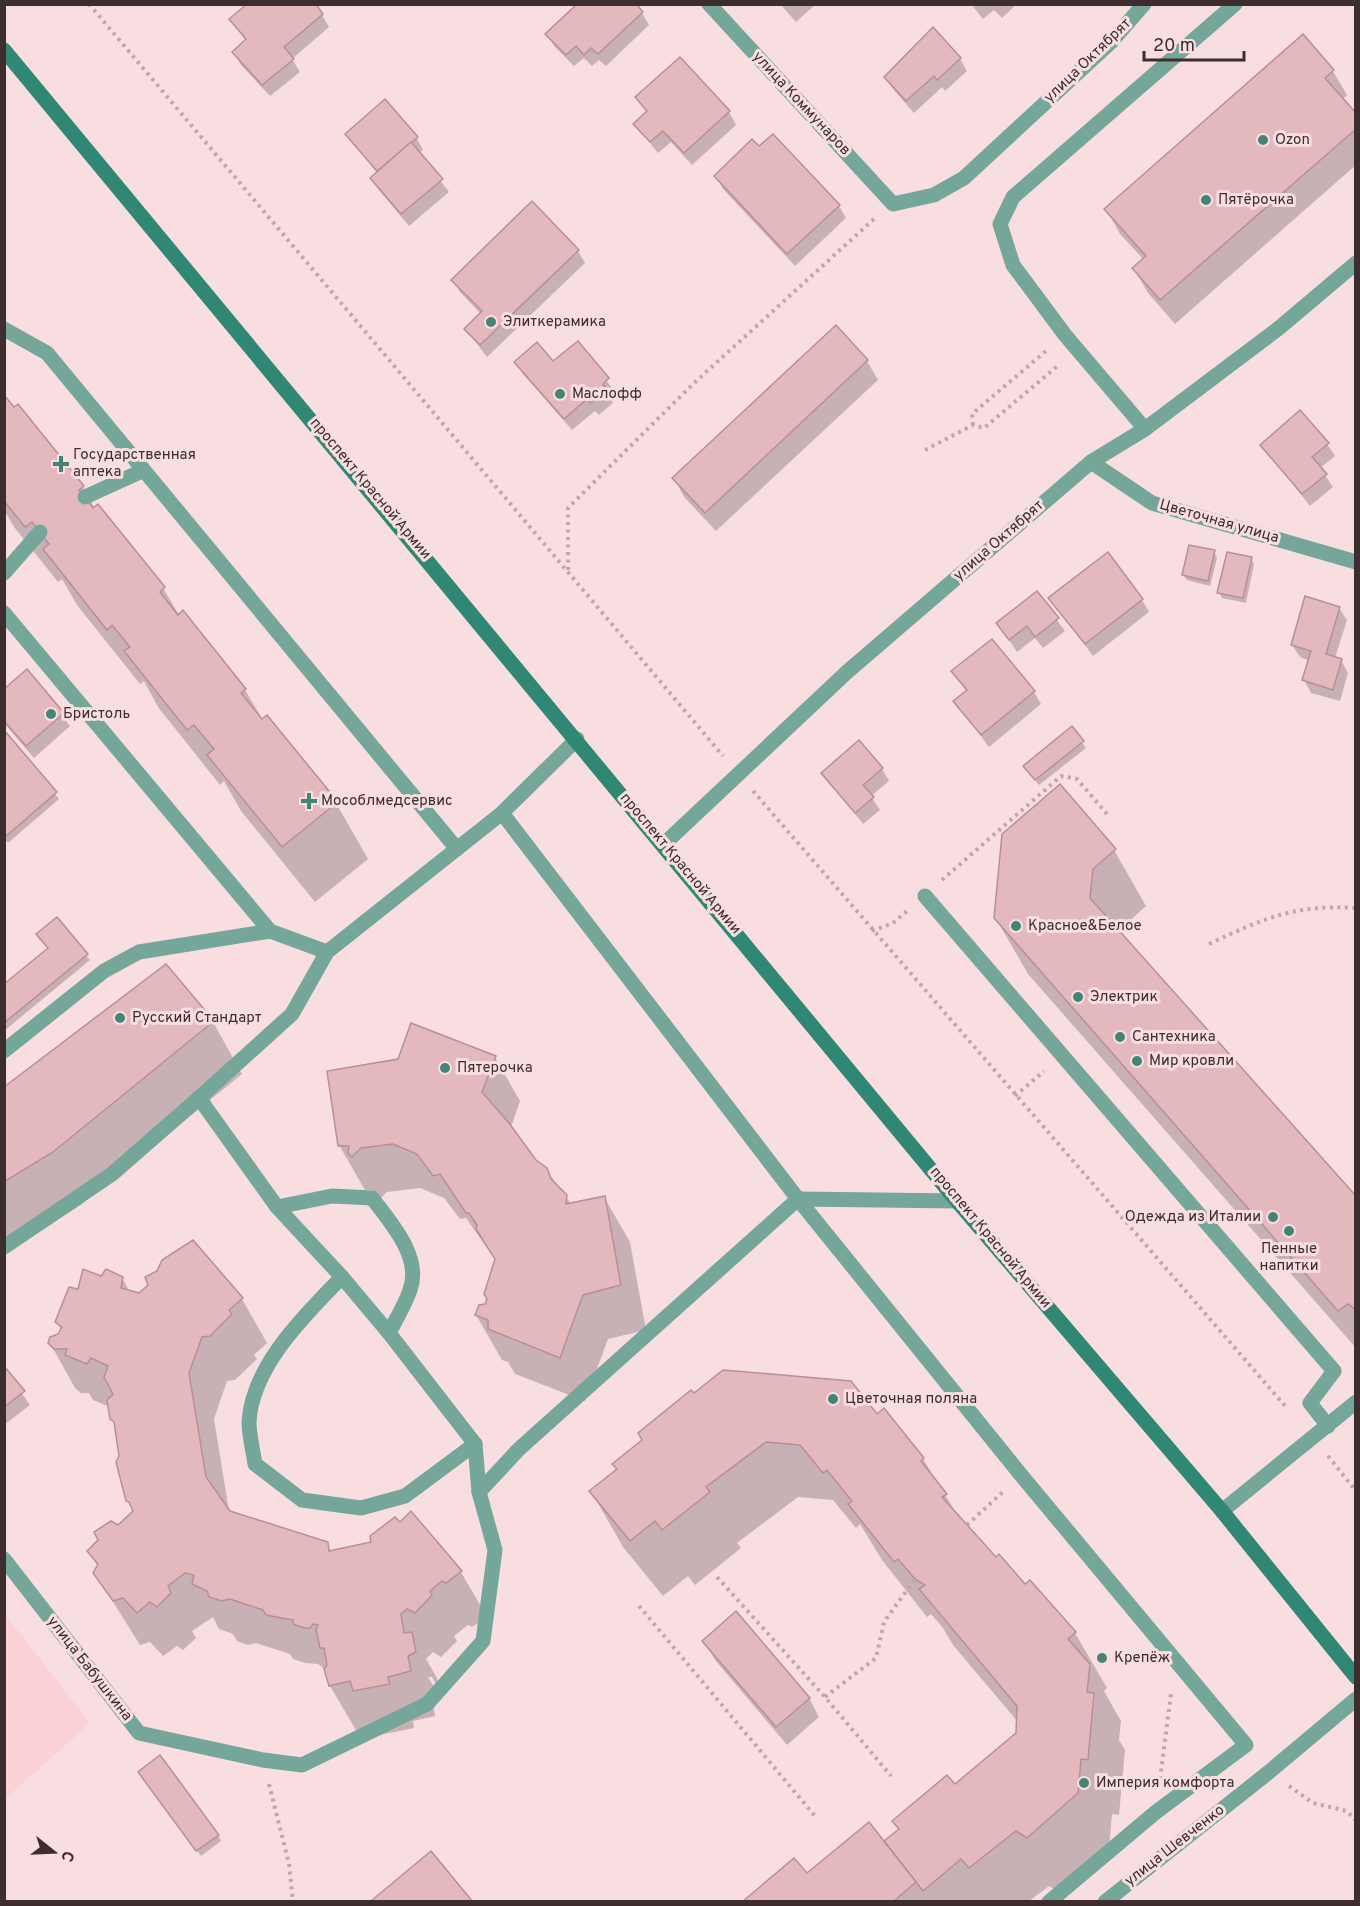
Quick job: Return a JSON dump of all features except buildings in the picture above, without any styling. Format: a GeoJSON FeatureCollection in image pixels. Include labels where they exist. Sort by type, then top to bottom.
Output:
{"type":"FeatureCollection","features":[{"type":"Feature","properties":{"kind":"main road","name":"проспект Красной Армии"},"geometry":{"type":"LineString","coordinates":[[4,50],[664,844],[957,1201],[1222,1511],[1356,1677]]}},
{"type":"Feature","properties":{"kind":"street","name":"улица Коммунаров"},"geometry":{"type":"LineString","coordinates":[[709,4],[893,204]]}},
{"type":"Feature","properties":{"kind":"street","name":"улица Октябрят"},"geometry":{"type":"LineString","coordinates":[[893,204],[934,195],[964,178],[1111,42],[1144,4]]}},
{"type":"Feature","properties":{"kind":"street"},"geometry":{"type":"LineString","coordinates":[[1145,429],[1065,334],[1012,265],[1000,224],[1013,197],[1235,4]]}},
{"type":"Feature","properties":{"kind":"street","name":"улица Октябрят"},"geometry":{"type":"LineString","coordinates":[[664,844],[847,672],[1091,462],[1145,429],[1279,328],[1356,263]]}},
{"type":"Feature","properties":{"kind":"street"},"geometry":{"type":"LineString","coordinates":[[4,329],[46,353],[457,849]]}},
{"type":"Feature","properties":{"kind":"street","name":"Цветочная улица"},"geometry":{"type":"LineString","coordinates":[[1091,462],[1152,503],[1356,562]]}},
{"type":"Feature","properties":{"kind":"street"},"geometry":{"type":"LineString","coordinates":[[85,497],[142,471]]}},
{"type":"Feature","properties":{"kind":"street"},"geometry":{"type":"LineString","coordinates":[[4,573],[40,532]]}},
{"type":"Feature","properties":{"kind":"street"},"geometry":{"type":"LineString","coordinates":[[4,613],[270,931]]}},
{"type":"Feature","properties":{"kind":"street"},"geometry":{"type":"LineString","coordinates":[[4,1247],[112,1174],[199,1098],[292,1014],[327,952],[502,813],[577,739]]}},
{"type":"Feature","properties":{"kind":"street"},"geometry":{"type":"LineString","coordinates":[[502,813],[798,1199],[1021,1475],[1246,1745],[1156,1812],[1048,1902]]}},
{"type":"Feature","properties":{"kind":"street"},"geometry":{"type":"LineString","coordinates":[[924,896],[1334,1371],[1310,1403],[1328,1426]]}},
{"type":"Feature","properties":{"kind":"street"},"geometry":{"type":"LineString","coordinates":[[4,1051],[104,971],[139,952],[270,931],[327,952]]}},
{"type":"Feature","properties":{"kind":"street"},"geometry":{"type":"LineString","coordinates":[[199,1098],[276,1207],[342,1277],[389,1333],[475,1444],[479,1492]]}},
{"type":"Feature","properties":{"kind":"street"},"geometry":{"type":"LineString","coordinates":[[276,1207],[332,1196],[372,1198],[394,1228],[411,1260],[411,1288],[389,1333]]}},
{"type":"Feature","properties":{"kind":"street"},"geometry":{"type":"LineString","coordinates":[[479,1492],[519,1449],[798,1199],[957,1201]]}},
{"type":"Feature","properties":{"kind":"street"},"geometry":{"type":"LineString","coordinates":[[342,1277],[310,1310],[261,1374],[249,1422],[255,1464],[302,1500],[361,1508],[405,1496],[475,1444]]}},
{"type":"Feature","properties":{"kind":"street"},"geometry":{"type":"LineString","coordinates":[[1222,1511],[1356,1402]]}},
{"type":"Feature","properties":{"kind":"street","name":"улица Бабушкина"},"geometry":{"type":"LineString","coordinates":[[4,1559],[138,1733],[263,1760],[302,1765],[427,1704],[483,1641],[495,1550],[479,1492]]}},
{"type":"Feature","properties":{"kind":"street","name":"улица Шевченко"},"geometry":{"type":"LineString","coordinates":[[1105,1902],[1269,1772],[1356,1699]]}},
{"type":"Feature","properties":{"kind":"path"},"geometry":{"type":"LineString","coordinates":[[88,4],[872,931],[1314,1438],[1356,1491]]}},
{"type":"Feature","properties":{"kind":"path"},"geometry":{"type":"LineString","coordinates":[[568,571],[568,508],[693,384],[893,204]]}},
{"type":"Feature","properties":{"kind":"path"},"geometry":{"type":"LineString","coordinates":[[973,425],[972,414],[1065,334]]}},
{"type":"Feature","properties":{"kind":"path"},"geometry":{"type":"LineString","coordinates":[[925,450],[973,425],[984,428],[1079,348]]}},
{"type":"Feature","properties":{"kind":"path"},"geometry":{"type":"LineString","coordinates":[[872,931],[893,923],[1061,777],[1077,779],[1107,814]]}},
{"type":"Feature","properties":{"kind":"path"},"geometry":{"type":"LineString","coordinates":[[1209,944],[1263,918],[1286,911],[1335,907],[1356,908]]}},
{"type":"Feature","properties":{"kind":"path"},"geometry":{"type":"LineString","coordinates":[[1015,1096],[1061,1057]]}},
{"type":"Feature","properties":{"kind":"path"},"geometry":{"type":"LineString","coordinates":[[967,1525],[1021,1475]]}},
{"type":"Feature","properties":{"kind":"path"},"geometry":{"type":"LineString","coordinates":[[717,1577],[825,1697],[891,1776]]}},
{"type":"Feature","properties":{"kind":"path"},"geometry":{"type":"LineString","coordinates":[[825,1697],[876,1658],[884,1622],[915,1579]]}},
{"type":"Feature","properties":{"kind":"path"},"geometry":{"type":"LineString","coordinates":[[639,1606],[815,1816]]}},
{"type":"Feature","properties":{"kind":"path"},"geometry":{"type":"LineString","coordinates":[[1156,1812],[1175,1657]]}},
{"type":"Feature","properties":{"kind":"path"},"geometry":{"type":"LineString","coordinates":[[263,1760],[289,1864],[293,1902]]}},
{"type":"Feature","properties":{"kind":"path"},"geometry":{"type":"LineString","coordinates":[[1269,1772],[1313,1803],[1347,1811],[1356,1821]]}},
{"type":"Feature","properties":{"kind":"shaded area"},"geometry":{"type":"Polygon","coordinates":[[[4,1613],[90,1723],[5,1799],[4,1799],[4,1613]]]}},
{"type":"Feature","properties":{"kind":"place","name":"Ozon"},"geometry":{"type":"Point","coordinates":[1263,140]}},
{"type":"Feature","properties":{"kind":"place","name":"Пятёрочка"},"geometry":{"type":"Point","coordinates":[1206,200]}},
{"type":"Feature","properties":{"kind":"place","name":"Элиткерамика"},"geometry":{"type":"Point","coordinates":[491,322]}},
{"type":"Feature","properties":{"kind":"place","name":"Маслофф"},"geometry":{"type":"Point","coordinates":[560,394]}},
{"type":"Feature","properties":{"kind":"place","name":"Государственная аптека"},"geometry":{"type":"Point","coordinates":[61,464]}},
{"type":"Feature","properties":{"kind":"place","name":"Бристоль"},"geometry":{"type":"Point","coordinates":[51,714]}},
{"type":"Feature","properties":{"kind":"place","name":"Мособлмедсервис"},"geometry":{"type":"Point","coordinates":[309,801]}},
{"type":"Feature","properties":{"kind":"place","name":"Красное&Белое"},"geometry":{"type":"Point","coordinates":[1016,926]}},
{"type":"Feature","properties":{"kind":"place","name":"Электрик"},"geometry":{"type":"Point","coordinates":[1078,997]}},
{"type":"Feature","properties":{"kind":"place","name":"Русский Стандарт"},"geometry":{"type":"Point","coordinates":[120,1018]}},
{"type":"Feature","properties":{"kind":"place","name":"Сантехника"},"geometry":{"type":"Point","coordinates":[1120,1037]}},
{"type":"Feature","properties":{"kind":"place","name":"Мир кровли"},"geometry":{"type":"Point","coordinates":[1137,1061]}},
{"type":"Feature","properties":{"kind":"place","name":"Пятерочка"},"geometry":{"type":"Point","coordinates":[445,1068]}},
{"type":"Feature","properties":{"kind":"place","name":"Одежда из Италии"},"geometry":{"type":"Point","coordinates":[1273,1217]}},
{"type":"Feature","properties":{"kind":"place","name":"Пенные напитки"},"geometry":{"type":"Point","coordinates":[1289,1231]}},
{"type":"Feature","properties":{"kind":"place","name":"Цветочная поляна"},"geometry":{"type":"Point","coordinates":[833,1399]}},
{"type":"Feature","properties":{"kind":"place","name":"Крепёж"},"geometry":{"type":"Point","coordinates":[1102,1658]}},
{"type":"Feature","properties":{"kind":"place","name":"Империя комфорта"},"geometry":{"type":"Point","coordinates":[1084,1783]}}]}
